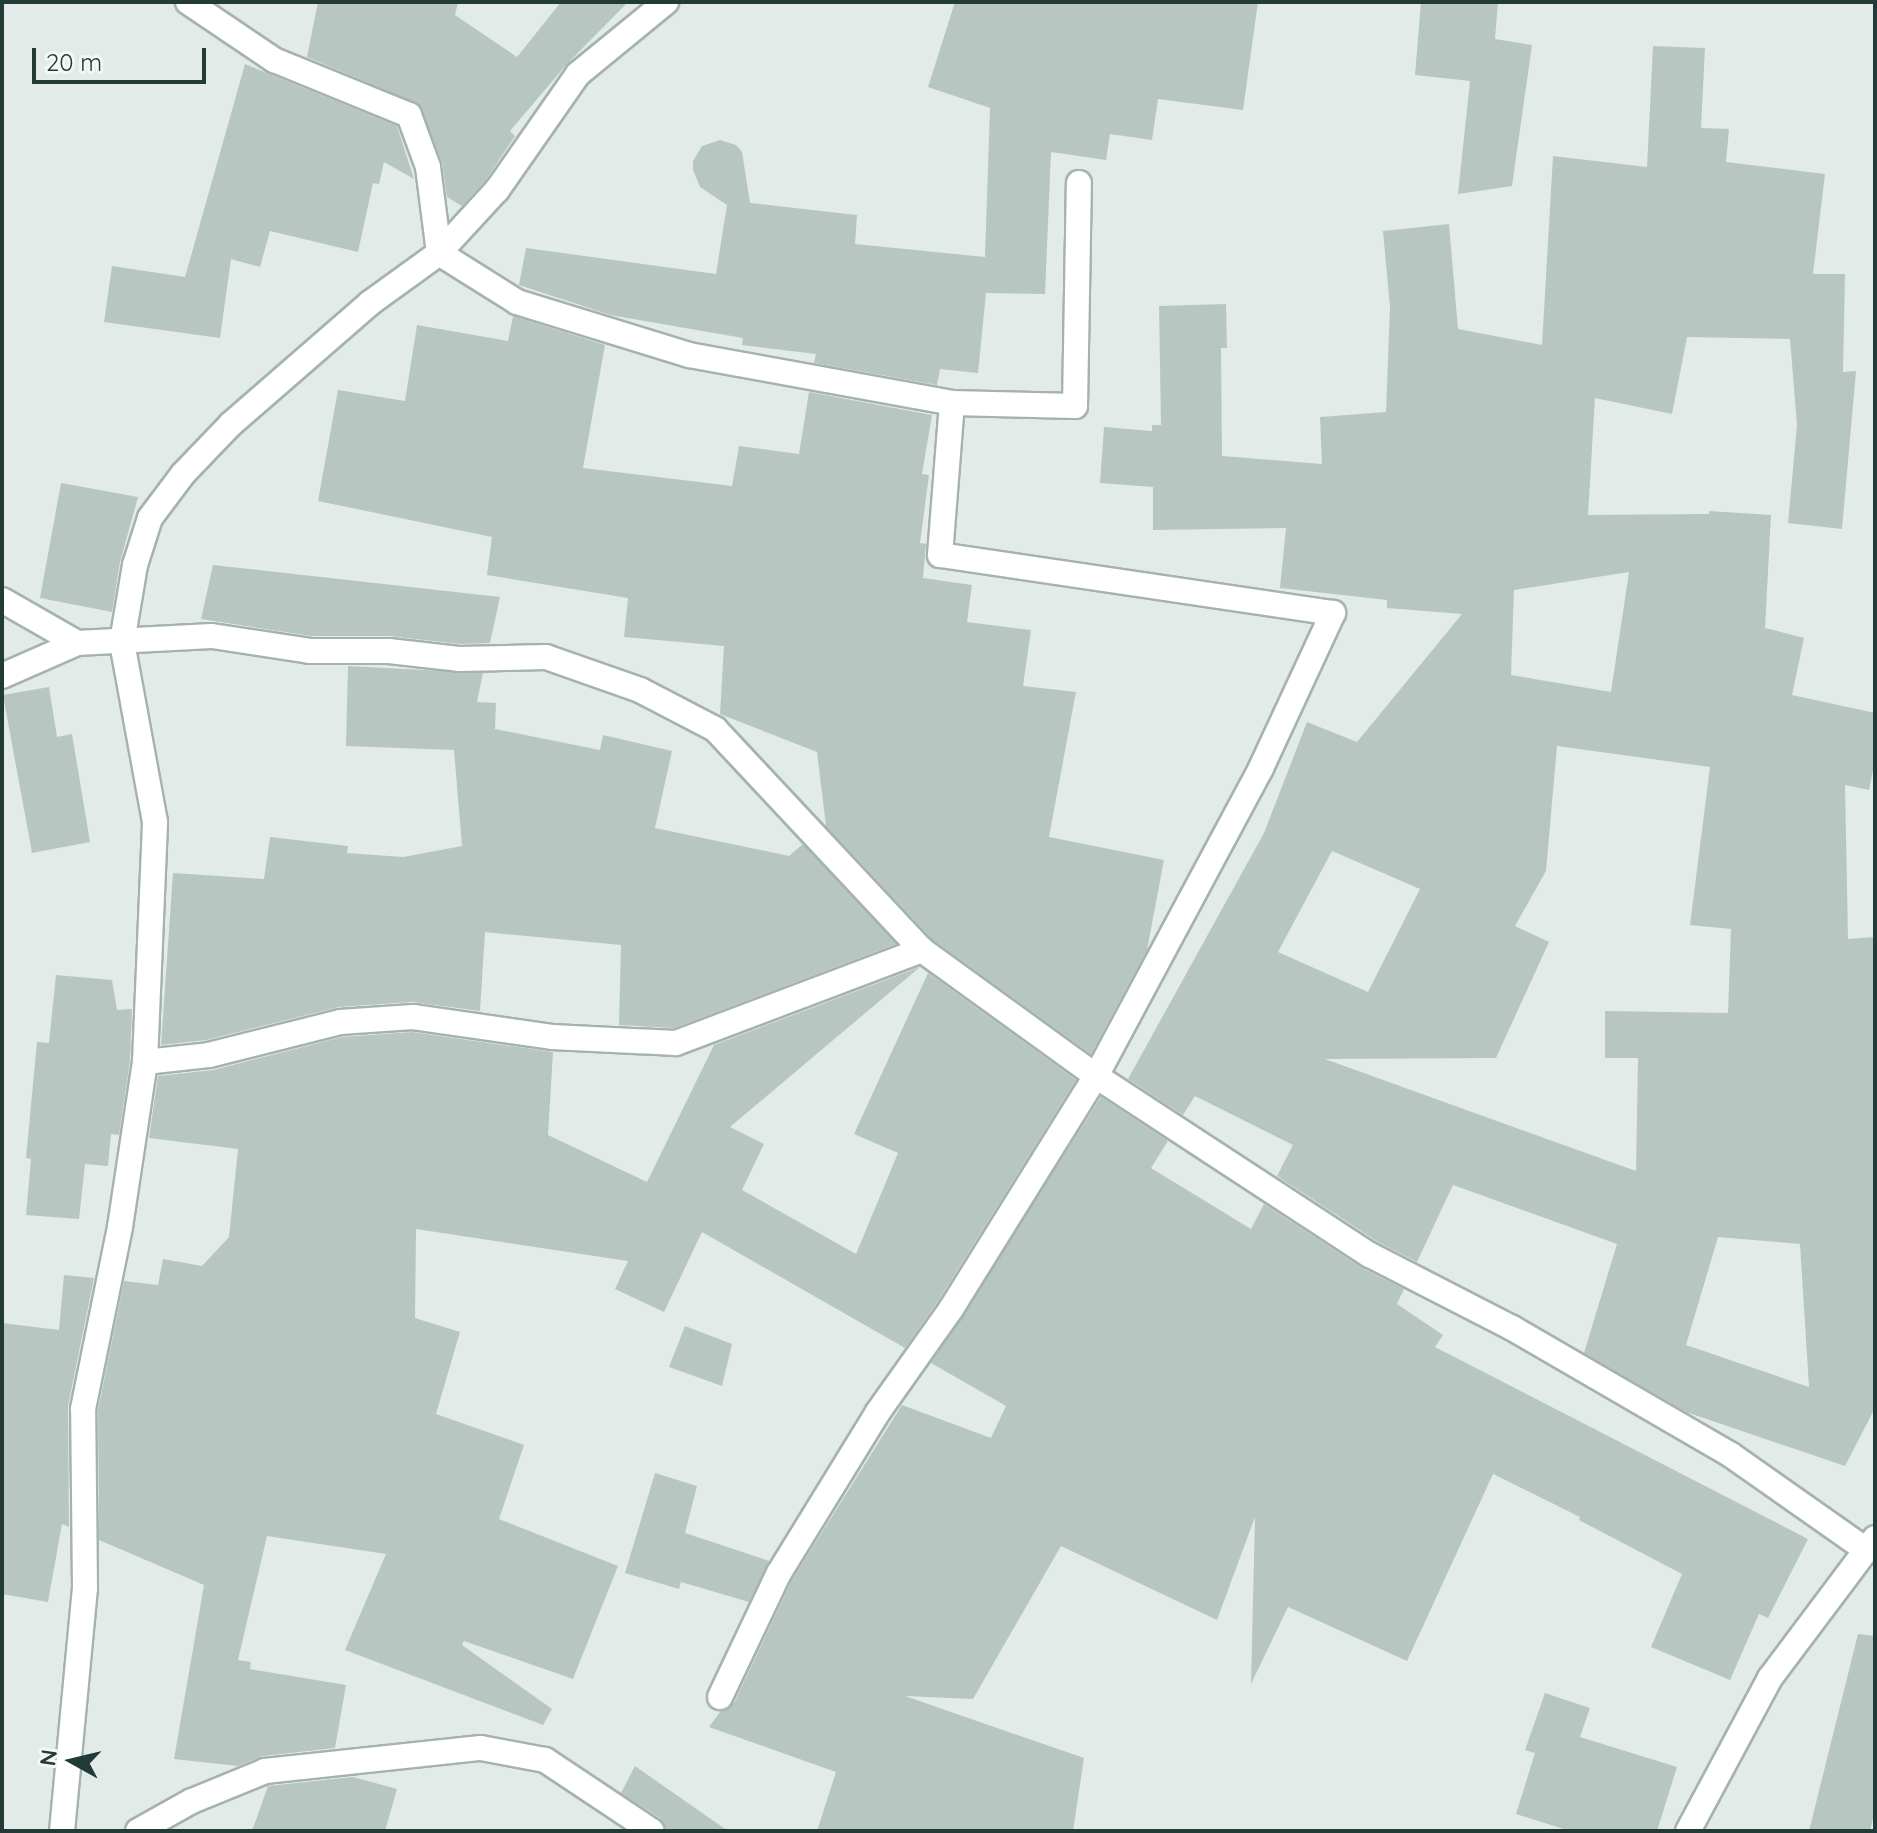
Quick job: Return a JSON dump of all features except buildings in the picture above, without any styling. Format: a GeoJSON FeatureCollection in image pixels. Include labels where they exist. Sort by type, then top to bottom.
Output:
{"type":"FeatureCollection","features":[{"type":"Feature","properties":{"kind":"street"},"geometry":{"type":"LineString","coordinates":[[188,2],[274,60],[409,115],[428,167],[439,253]]}},
{"type":"Feature","properties":{"kind":"street"},"geometry":{"type":"LineString","coordinates":[[62,1831],[85,1588],[83,1409],[120,1227],[145,1062],[155,822],[122,642],[135,565],[150,518],[183,474],[231,424],[370,303],[439,253],[497,190],[578,74],[666,2]]}},
{"type":"Feature","properties":{"kind":"street"},"geometry":{"type":"LineString","coordinates":[[439,253],[517,302],[689,355],[952,403],[1075,406],[1079,183]]}},
{"type":"Feature","properties":{"kind":"street"},"geometry":{"type":"LineString","coordinates":[[720,1697],[779,1573],[878,1412],[951,1309],[1096,1076],[1261,768],[1333,613],[940,555],[952,403]]}},
{"type":"Feature","properties":{"kind":"street"},"geometry":{"type":"LineString","coordinates":[[2,600],[77,643]]}},
{"type":"Feature","properties":{"kind":"street"},"geometry":{"type":"LineString","coordinates":[[2,676],[77,643],[212,636],[310,651],[389,651],[459,659],[546,657],[640,690],[715,729],[922,950],[1096,1076],[1370,1255],[1512,1328],[1731,1455],[1870,1544],[1770,1678],[1688,1831]]}},
{"type":"Feature","properties":{"kind":"street"},"geometry":{"type":"LineString","coordinates":[[145,1062],[209,1055],[340,1022],[413,1017],[552,1037],[676,1043],[922,950]]}},
{"type":"Feature","properties":{"kind":"street"},"geometry":{"type":"LineString","coordinates":[[138,1831],[192,1801],[265,1771],[481,1748],[545,1760],[652,1831]]}}]}
